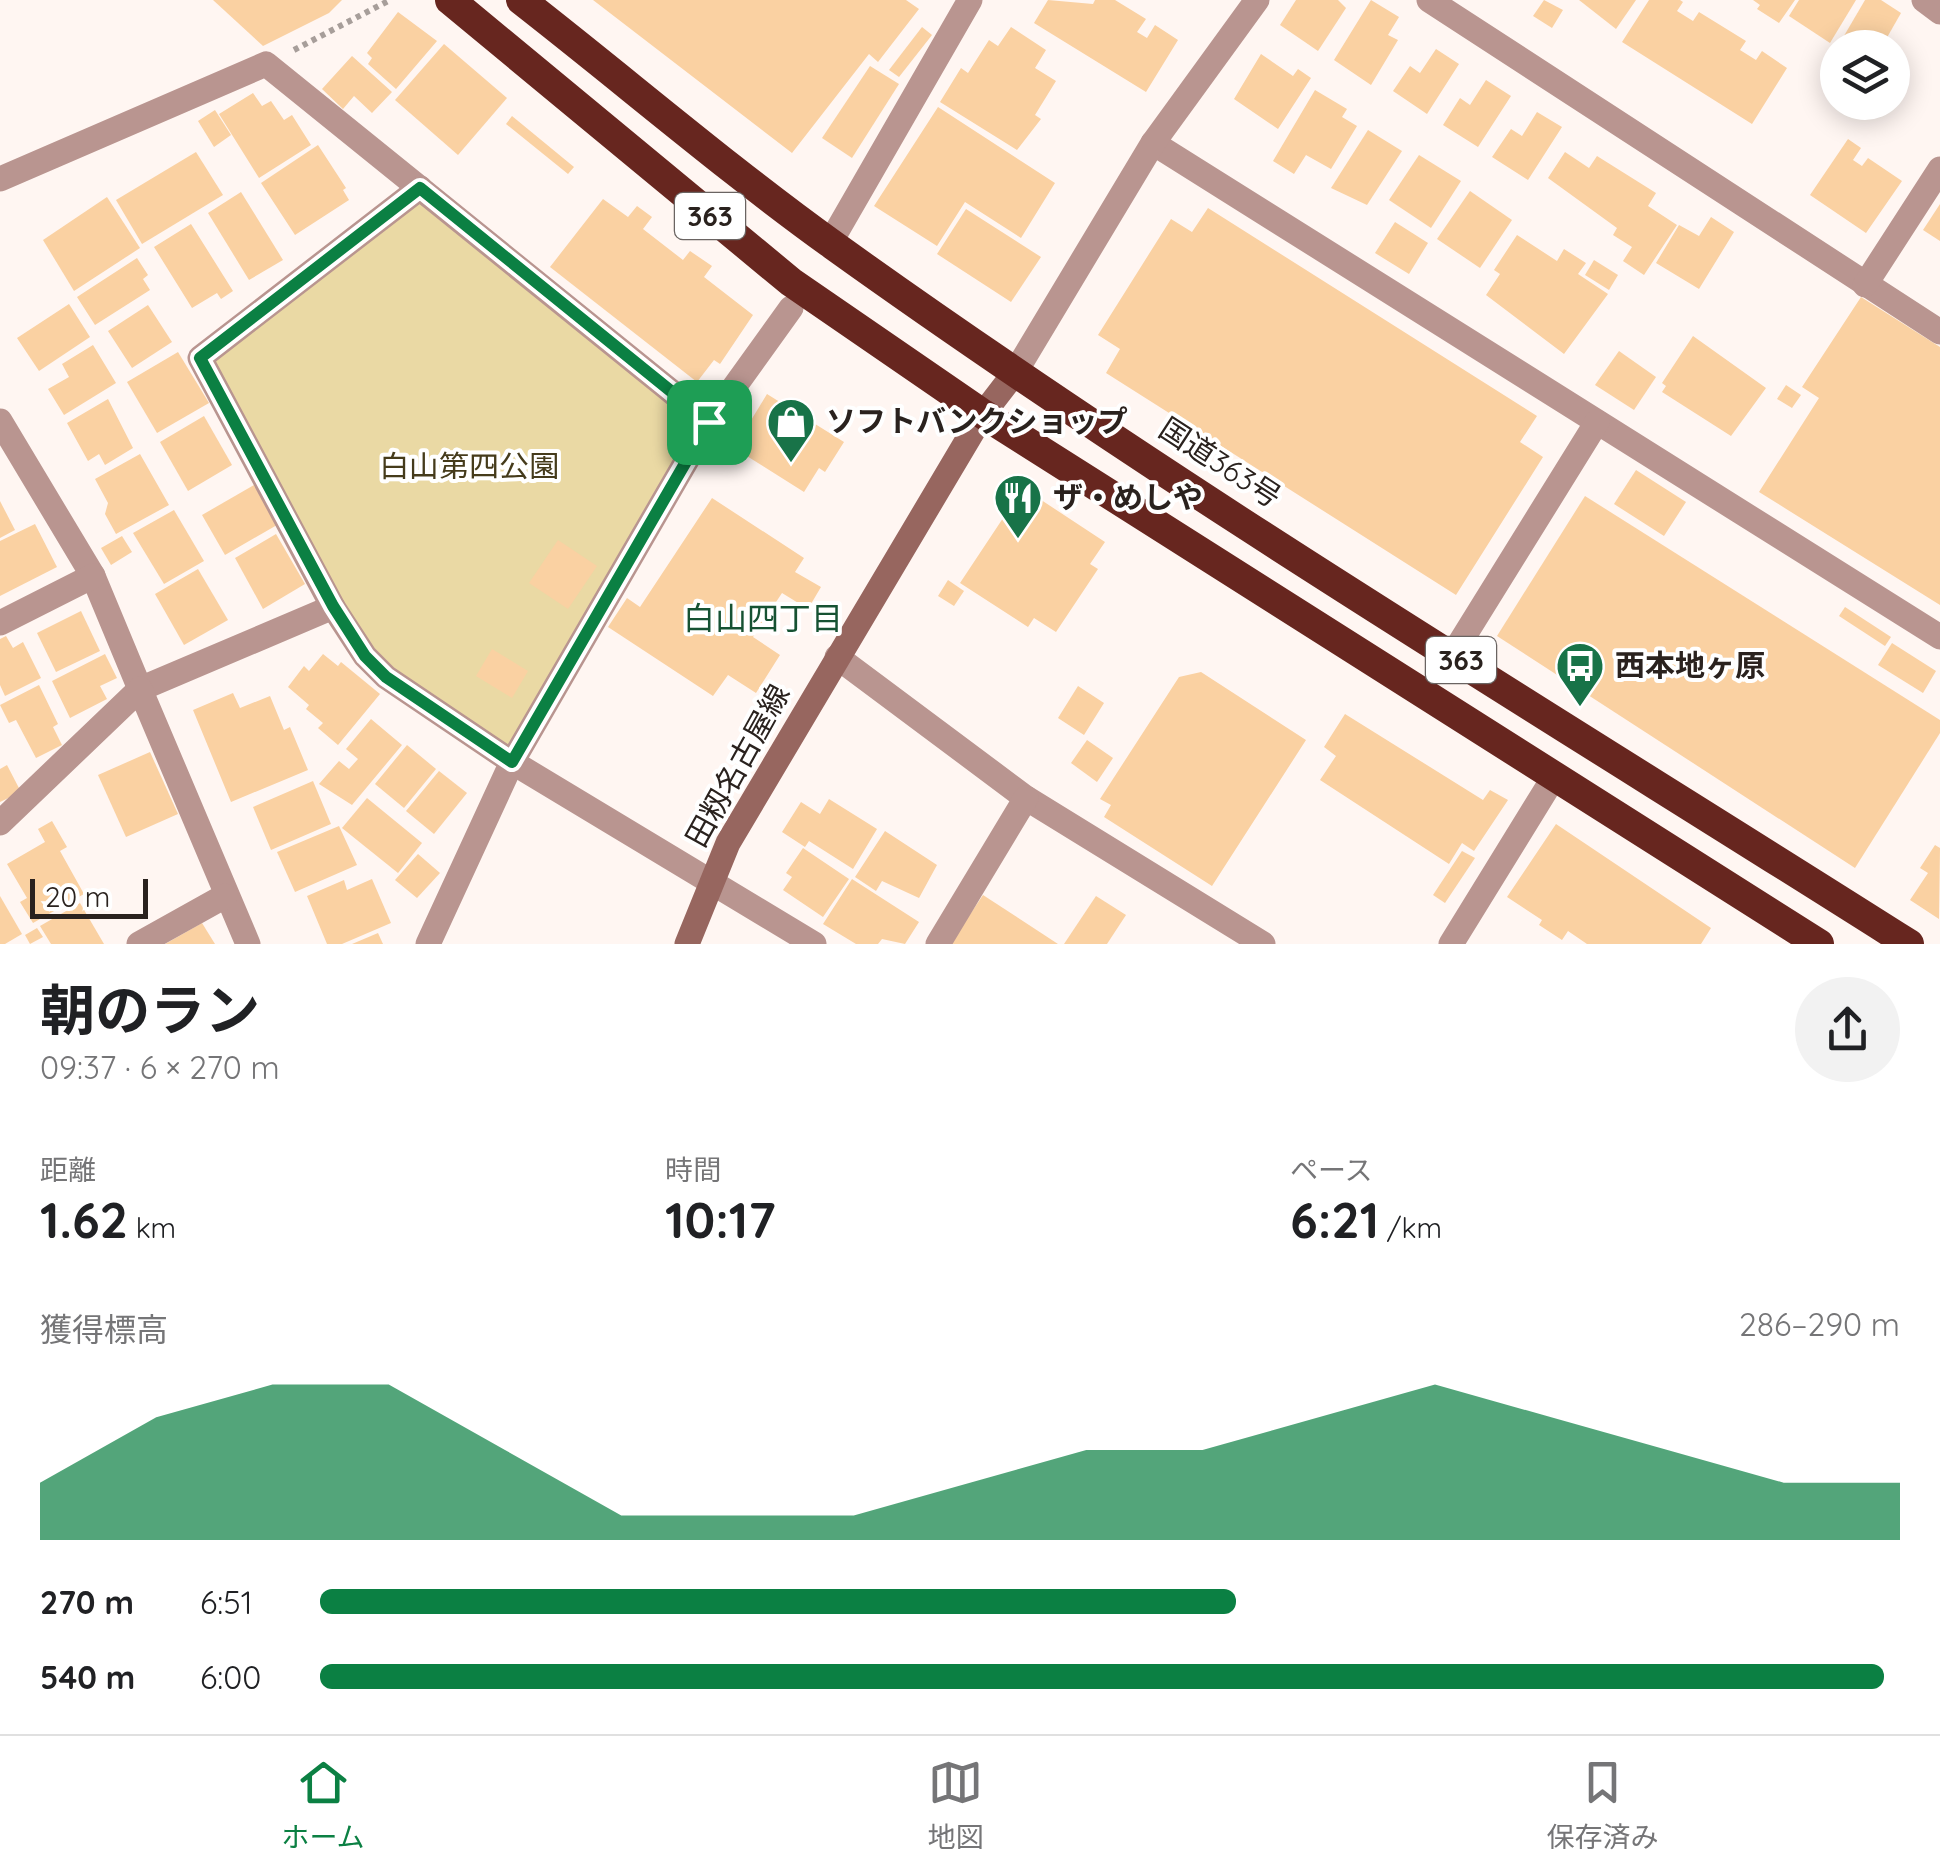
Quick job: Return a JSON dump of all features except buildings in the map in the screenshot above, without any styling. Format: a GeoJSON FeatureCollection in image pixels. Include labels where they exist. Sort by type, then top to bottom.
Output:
{"type":"FeatureCollection","features":[{"type":"Feature","properties":{"kind":"highway","name":"363"},"geometry":{"type":"LineString","coordinates":[[450,0],[791,282],[984,414],[1820,944]]}},
{"type":"Feature","properties":{"kind":"highway","name":"国道363号"},"geometry":{"type":"LineString","coordinates":[[520,0],[830,243],[1016,371],[1909,944]]}},
{"type":"Feature","properties":{"kind":"main road","name":"田籾名古屋線"},"geometry":{"type":"LineString","coordinates":[[687,944],[728,843],[984,414],[1016,371]]}},
{"type":"Feature","properties":{"kind":"street"},"geometry":{"type":"LineString","coordinates":[[830,243],[970,0]]}},
{"type":"Feature","properties":{"kind":"street"},"geometry":{"type":"LineString","coordinates":[[1016,371],[1153,143],[1257,0]]}},
{"type":"Feature","properties":{"kind":"street"},"geometry":{"type":"LineString","coordinates":[[1429,0],[1940,332]]}},
{"type":"Feature","properties":{"kind":"street"},"geometry":{"type":"LineString","coordinates":[[1924,0],[1940,12]]}},
{"type":"Feature","properties":{"kind":"street"},"geometry":{"type":"LineString","coordinates":[[0,179],[266,64],[709,422]]}},
{"type":"Feature","properties":{"kind":"street"},"geometry":{"type":"LineString","coordinates":[[1153,143],[1940,637]]}},
{"type":"Feature","properties":{"kind":"street"},"geometry":{"type":"LineString","coordinates":[[1865,286],[1940,170]]}},
{"type":"Feature","properties":{"kind":"street"},"geometry":{"type":"LineString","coordinates":[[420,188],[200,358],[333,606],[365,656],[386,677],[656,852],[713,880],[814,944]]}},
{"type":"Feature","properties":{"kind":"street"},"geometry":{"type":"LineString","coordinates":[[428,944],[512,762],[709,422],[792,308]]}},
{"type":"Feature","properties":{"kind":"street"},"geometry":{"type":"LineString","coordinates":[[0,421],[93,576],[248,944]]}},
{"type":"Feature","properties":{"kind":"street"},"geometry":{"type":"LineString","coordinates":[[1453,654],[1596,422]]}},
{"type":"Feature","properties":{"kind":"street"},"geometry":{"type":"LineString","coordinates":[[0,623],[93,576]]}},
{"type":"Feature","properties":{"kind":"street"},"geometry":{"type":"LineString","coordinates":[[0,822],[140,690],[333,606]]}},
{"type":"Feature","properties":{"kind":"street"},"geometry":{"type":"LineString","coordinates":[[837,657],[1026,798],[1264,944]]}},
{"type":"Feature","properties":{"kind":"street"},"geometry":{"type":"LineString","coordinates":[[1451,944],[1554,778]]}},
{"type":"Feature","properties":{"kind":"street"},"geometry":{"type":"LineString","coordinates":[[938,944],[1026,798]]}},
{"type":"Feature","properties":{"kind":"street"},"geometry":{"type":"LineString","coordinates":[[139,944],[226,896]]}},
{"type":"Feature","properties":{"kind":"path"},"geometry":{"type":"LineString","coordinates":[[266,64],[390,0]]}},
{"type":"Feature","properties":{"kind":"green space","name":"白山第四公園"},"geometry":{"type":"Polygon","coordinates":[[[418,189],[707,423],[511,759],[405,688],[334,605],[200,358],[418,189]]]}},
{"type":"Feature","properties":{"kind":"place","name":"ソフトバンクショップ"},"geometry":{"type":"Point","coordinates":[791,464]}},
{"type":"Feature","properties":{"kind":"place","name":"ザ・めしや"},"geometry":{"type":"Point","coordinates":[1018,540]}},
{"type":"Feature","properties":{"kind":"place","name":"西本地ヶ原"},"geometry":{"type":"Point","coordinates":[1580,708]}},
{"type":"Feature","properties":{"kind":"district","name":"白山四丁目"},"geometry":{"type":"Point","coordinates":[763,619]}},
{"type":"Feature","properties":{"kind":"route"},"geometry":{"type":"LineString","coordinates":[[420,188],[709,422],[512,762],[386,677],[365,656],[333,606],[200,358],[420,188]]}}]}
